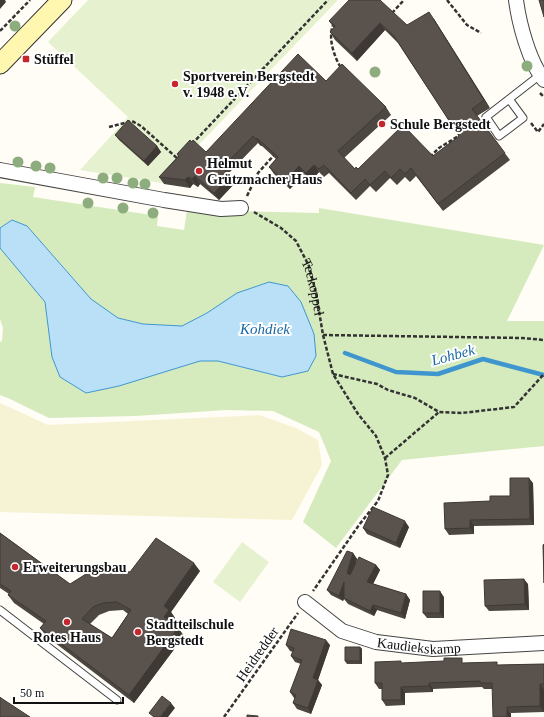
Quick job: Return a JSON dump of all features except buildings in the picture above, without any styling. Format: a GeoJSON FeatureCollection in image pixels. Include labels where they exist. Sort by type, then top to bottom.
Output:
{"type":"FeatureCollection","features":[{"type":"Feature","properties":{"kind":"main road"},"geometry":{"type":"LineString","coordinates":[[0,64],[62,0]]}},
{"type":"Feature","properties":{"kind":"street"},"geometry":{"type":"LineString","coordinates":[[516,0],[525,41],[542,77]]}},
{"type":"Feature","properties":{"kind":"street"},"geometry":{"type":"LineString","coordinates":[[0,170],[221,209],[241,208]]}},
{"type":"Feature","properties":{"kind":"street","name":"Kaudiekskamp"},"geometry":{"type":"LineString","coordinates":[[305,602],[342,631],[376,642],[433,649],[544,643]]}},
{"type":"Feature","properties":{"kind":"lane"},"geometry":{"type":"LineString","coordinates":[[509,99],[523,118],[499,136],[486,117],[509,99],[542,77]]}},
{"type":"Feature","properties":{"kind":"lane"},"geometry":{"type":"LineString","coordinates":[[0,610],[117,700]]}},
{"type":"Feature","properties":{"kind":"path"},"geometry":{"type":"LineString","coordinates":[[0,31],[30,0]]}},
{"type":"Feature","properties":{"kind":"path"},"geometry":{"type":"LineString","coordinates":[[189,148],[328,0]]}},
{"type":"Feature","properties":{"kind":"path"},"geometry":{"type":"LineString","coordinates":[[392,13],[404,0]]}},
{"type":"Feature","properties":{"kind":"path"},"geometry":{"type":"LineString","coordinates":[[447,0],[467,25],[481,33]]}},
{"type":"Feature","properties":{"kind":"path"},"geometry":{"type":"LineString","coordinates":[[336,19],[330,34],[334,51],[343,71]]}},
{"type":"Feature","properties":{"kind":"path"},"geometry":{"type":"LineString","coordinates":[[523,118],[530,121],[538,132],[544,124]]}},
{"type":"Feature","properties":{"kind":"path"},"geometry":{"type":"LineString","coordinates":[[109,127],[132,121],[141,126],[178,159],[173,164]]}},
{"type":"Feature","properties":{"kind":"path"},"geometry":{"type":"LineString","coordinates":[[428,158],[439,148],[462,134],[459,130]]}},
{"type":"Feature","properties":{"kind":"path"},"geometry":{"type":"LineString","coordinates":[[241,208],[258,173],[277,152]]}},
{"type":"Feature","properties":{"kind":"path","name":"Teekoppel"},"geometry":{"type":"LineString","coordinates":[[241,208],[250,210],[268,219],[296,241],[309,266],[316,293],[323,336],[333,374],[358,414],[376,436],[385,458],[388,475],[378,501],[305,602]]}},
{"type":"Feature","properties":{"kind":"path"},"geometry":{"type":"LineString","coordinates":[[323,336],[522,338],[544,340]]}},
{"type":"Feature","properties":{"kind":"path"},"geometry":{"type":"LineString","coordinates":[[333,374],[377,384],[388,390],[415,398],[440,412],[462,413],[514,406],[544,374]]}},
{"type":"Feature","properties":{"kind":"path"},"geometry":{"type":"LineString","coordinates":[[385,458],[440,412]]}},
{"type":"Feature","properties":{"kind":"path","name":"Heidredder"},"geometry":{"type":"LineString","coordinates":[[224,717],[305,602]]}},
{"type":"Feature","properties":{"kind":"shaded area"},"geometry":{"type":"Polygon","coordinates":[[[0,403],[48,425],[259,415],[296,428],[318,440],[322,465],[292,520],[0,512],[0,403]]]}},
{"type":"Feature","properties":{"kind":"green space","name":"Sportverein Bergstedt v. 1948 e.V."},"geometry":{"type":"Polygon","coordinates":[[[88,0],[338,0],[162,183],[80,170],[128,117],[48,42],[88,0]]]}},
{"type":"Feature","properties":{"kind":"green space"},"geometry":{"type":"Polygon","coordinates":[[[0,183],[35,187],[33,197],[158,216],[157,226],[184,230],[187,210],[319,213],[319,208],[544,245],[507,321],[544,321],[544,446],[402,460],[336,548],[303,522],[331,461],[319,432],[273,411],[226,410],[136,416],[49,418],[0,395],[0,342],[2,341],[3,328],[0,319],[0,247],[45,302],[52,357],[86,393],[119,386],[200,361],[218,361],[282,377],[308,371],[316,356],[207,313],[182,326],[143,324],[118,318],[91,299],[27,226],[12,220],[0,228],[0,183]]]}},
{"type":"Feature","properties":{"kind":"green space"},"geometry":{"type":"Polygon","coordinates":[[[242,542],[269,562],[240,602],[213,582],[242,542]]]}},
{"type":"Feature","properties":{"kind":"water","name":"Kohdiek"},"geometry":{"type":"Polygon","coordinates":[[[12,220],[27,226],[91,299],[118,318],[143,324],[182,326],[207,313],[237,293],[269,282],[288,286],[301,302],[314,334],[316,356],[308,371],[282,377],[218,361],[200,361],[119,386],[86,393],[60,377],[52,357],[45,302],[0,248],[0,228],[12,220]]]}},
{"type":"Feature","properties":{"kind":"waterway","name":"Lohbek"},"geometry":{"type":"LineString","coordinates":[[345,353],[396,372],[438,374],[483,359],[544,375]]}},
{"type":"Feature","properties":{"kind":"place","name":"Stüffel"},"geometry":{"type":"Point","coordinates":[26,59]}},
{"type":"Feature","properties":{"kind":"place","name":"Sportverein Bergstedt v. 1948 e.V."},"geometry":{"type":"Point","coordinates":[175,84]}},
{"type":"Feature","properties":{"kind":"place","name":"Schule Bergstedt"},"geometry":{"type":"Point","coordinates":[382,124]}},
{"type":"Feature","properties":{"kind":"place","name":"Helmut Grützmacher Haus"},"geometry":{"type":"Point","coordinates":[199,171]}},
{"type":"Feature","properties":{"kind":"place","name":"Erweiterungsbau"},"geometry":{"type":"Point","coordinates":[15,567]}},
{"type":"Feature","properties":{"kind":"place","name":"Rotes Haus"},"geometry":{"type":"Point","coordinates":[67,622]}},
{"type":"Feature","properties":{"kind":"place","name":"Stadtteilschule Bergstedt"},"geometry":{"type":"Point","coordinates":[138,632]}}]}
